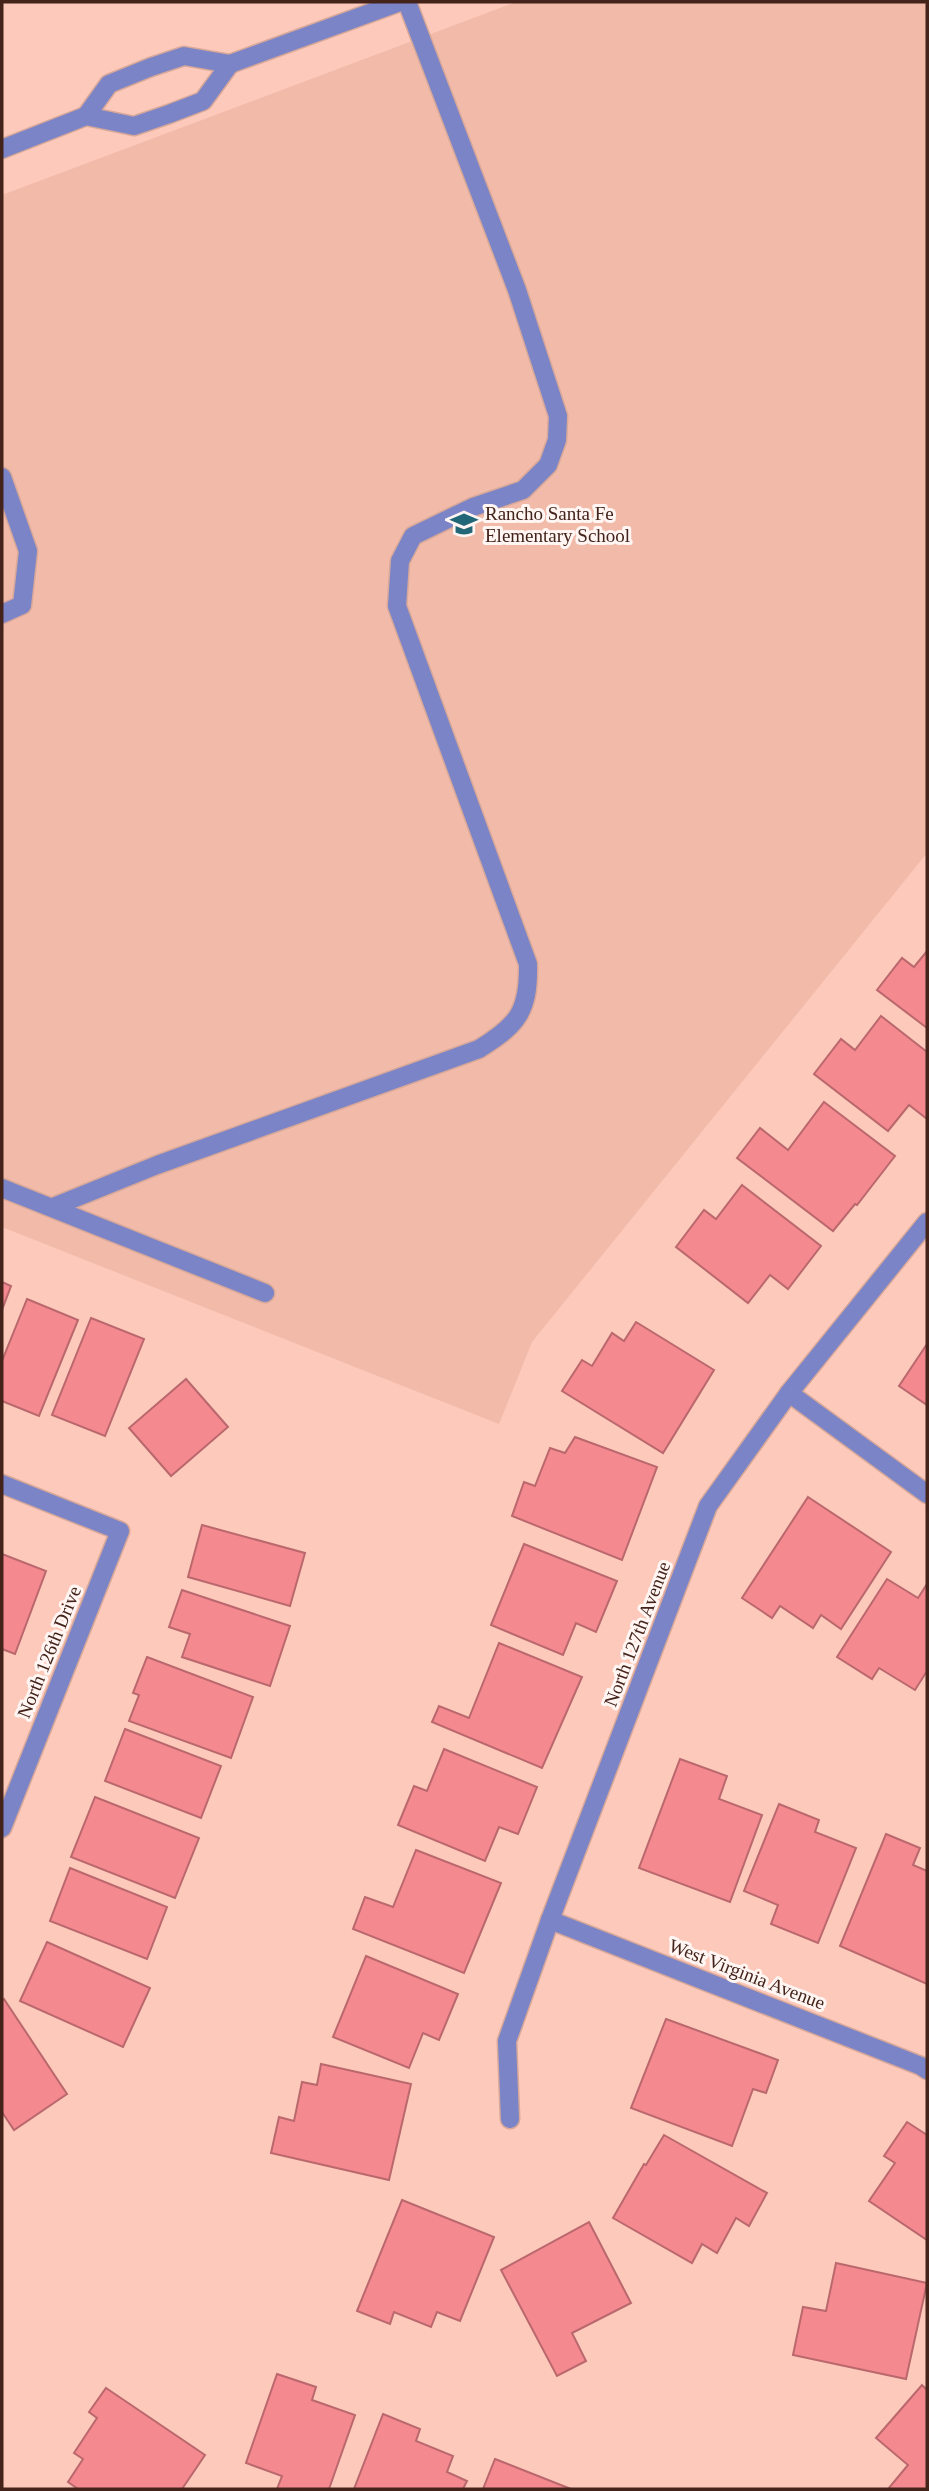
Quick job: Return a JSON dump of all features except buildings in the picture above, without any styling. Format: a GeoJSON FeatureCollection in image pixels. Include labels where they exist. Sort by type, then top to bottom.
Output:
{"type":"FeatureCollection","features":[{"type":"Feature","properties":{"kind":"street"},"geometry":{"type":"LineString","coordinates":[[2,149],[86,116],[109,84],[151,67],[184,56],[229,64],[400,2]]}},
{"type":"Feature","properties":{"kind":"street"},"geometry":{"type":"LineString","coordinates":[[53,1207],[158,1165],[479,1049],[506,1032],[523,1009],[529,989],[528,964],[397,606],[400,561],[413,536],[473,507],[523,490],[548,465],[556,440],[558,416],[517,290],[407,2]]}},
{"type":"Feature","properties":{"kind":"street"},"geometry":{"type":"LineString","coordinates":[[86,116],[134,126],[169,114],[203,101],[229,64]]}},
{"type":"Feature","properties":{"kind":"street"},"geometry":{"type":"LineString","coordinates":[[2,477],[27,551],[22,606],[2,614]]}},
{"type":"Feature","properties":{"kind":"street"},"geometry":{"type":"LineString","coordinates":[[2,1188],[265,1293]]}},
{"type":"Feature","properties":{"kind":"street","name":"North 127th Avenue"},"geometry":{"type":"LineString","coordinates":[[510,2119],[507,2041],[550,1920],[708,1506],[789,1393],[927,1222]]}},
{"type":"Feature","properties":{"kind":"street"},"geometry":{"type":"LineString","coordinates":[[789,1393],[927,1494]]}},
{"type":"Feature","properties":{"kind":"street","name":"North 126th Drive"},"geometry":{"type":"LineString","coordinates":[[2,1484],[120,1531],[2,1828]]}},
{"type":"Feature","properties":{"kind":"street","name":"West Virginia Avenue"},"geometry":{"type":"LineString","coordinates":[[550,1920],[927,2070]]}},
{"type":"Feature","properties":{"kind":"shaded area","name":"Rancho Santa Fe Elementary School"},"geometry":{"type":"Polygon","coordinates":[[[516,2],[927,2],[927,853],[532,1342],[499,1424],[2,1227],[2,195],[516,2]]]}},
{"type":"Feature","properties":{"kind":"place","name":"Rancho Santa Fe Elementary School"},"geometry":{"type":"Point","coordinates":[464,524]}}]}
